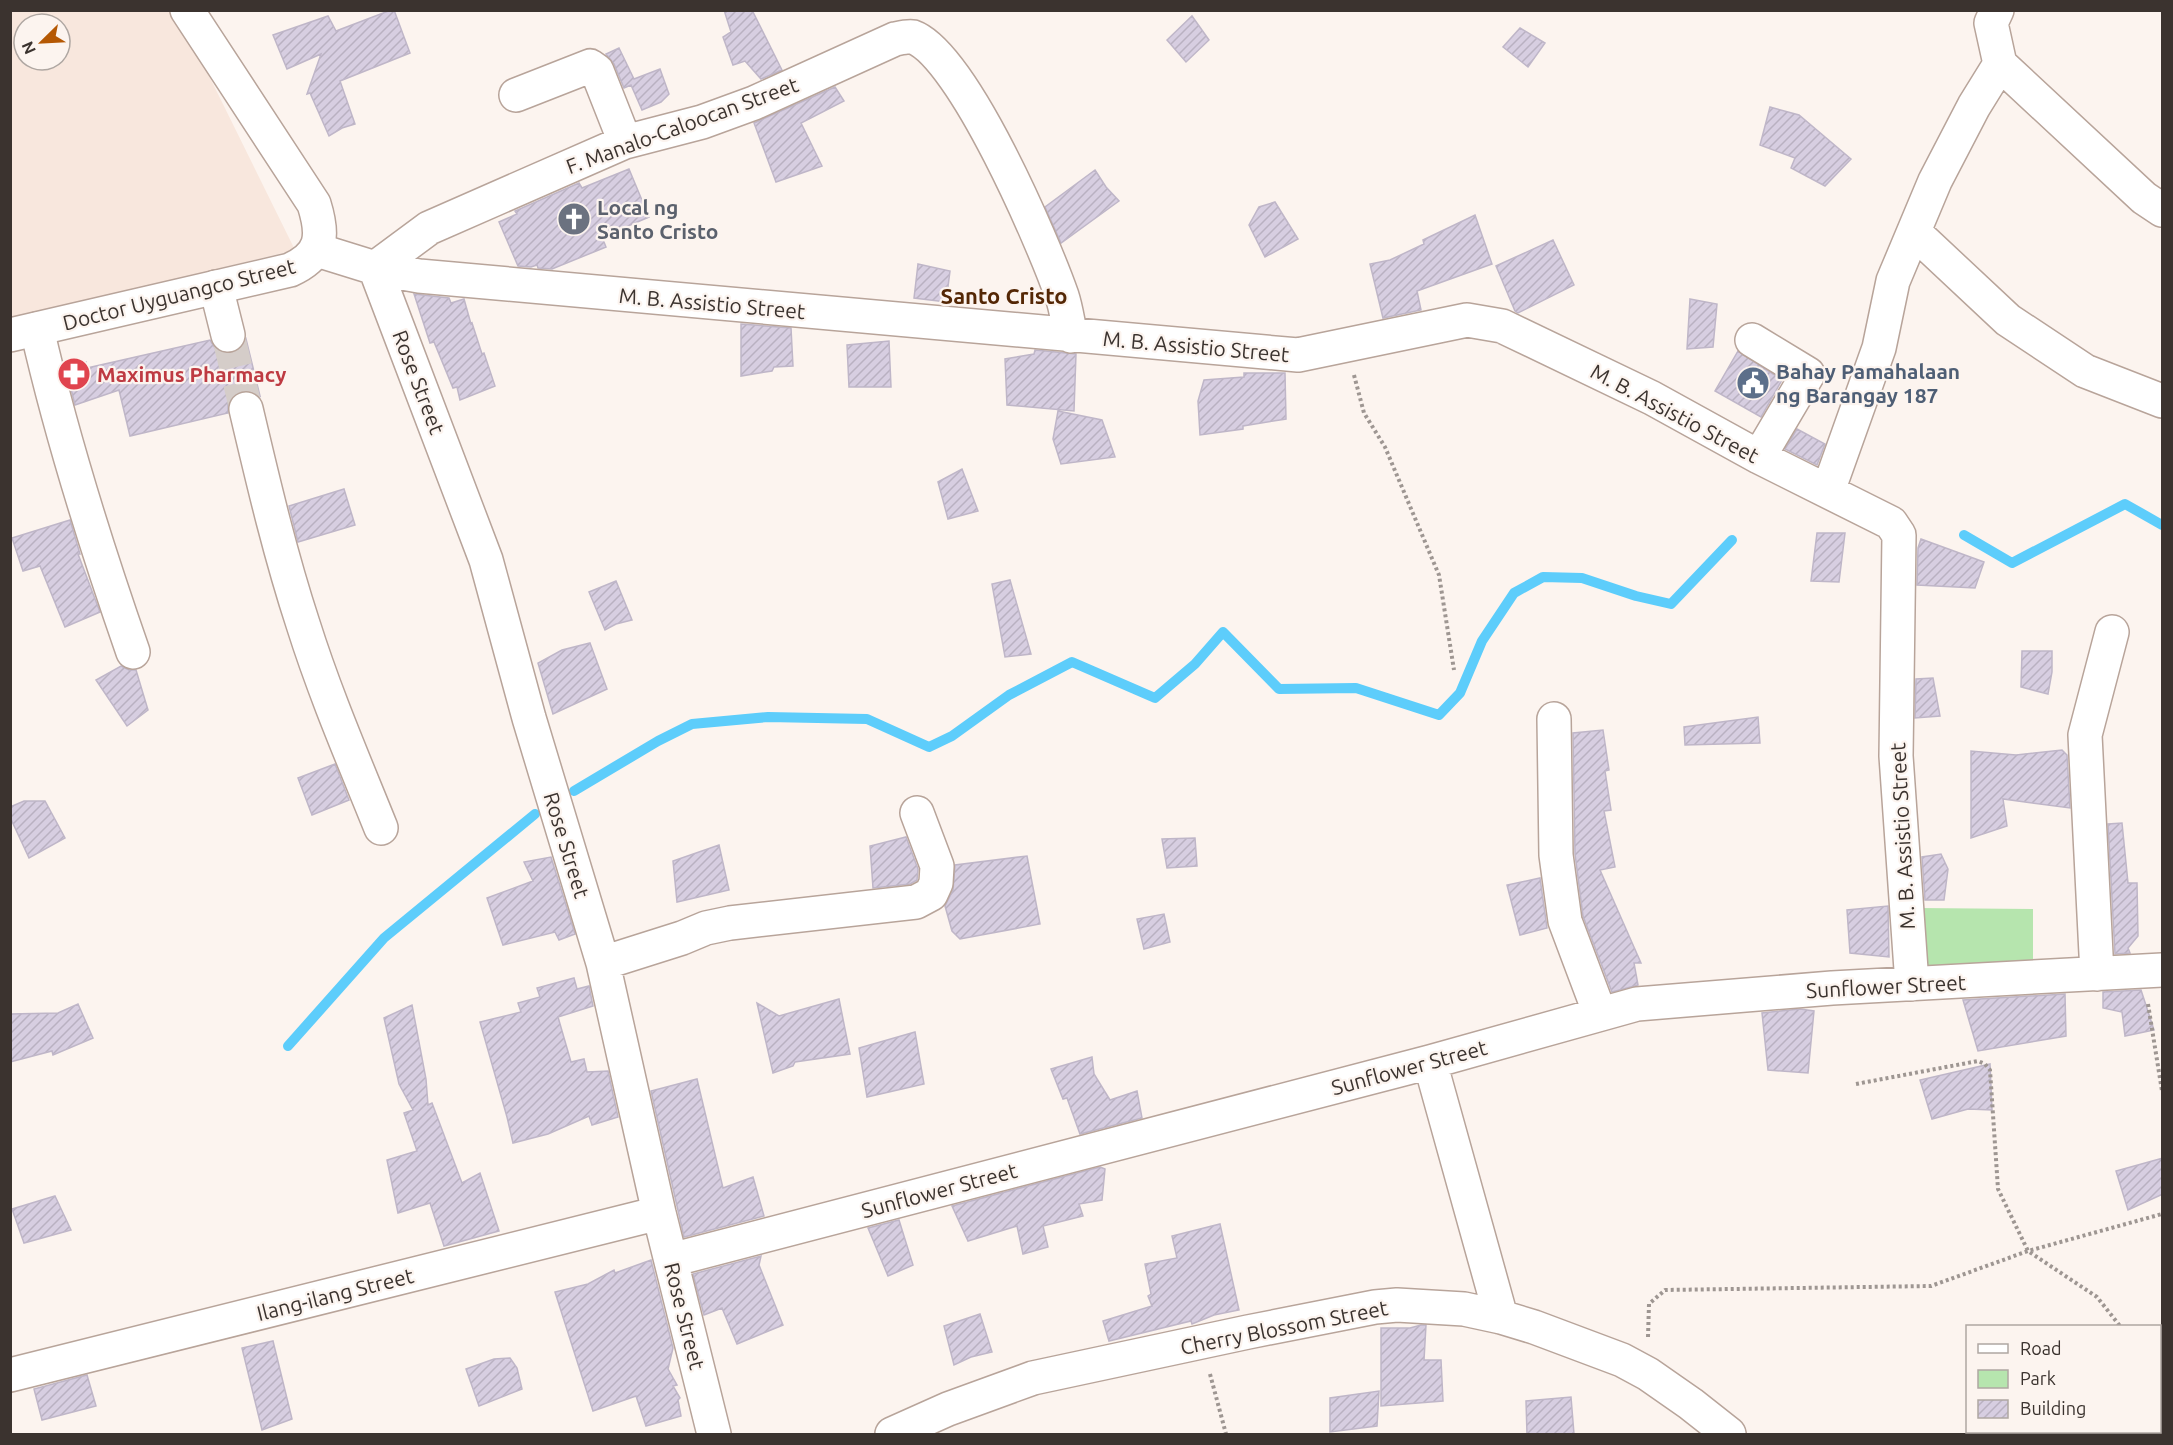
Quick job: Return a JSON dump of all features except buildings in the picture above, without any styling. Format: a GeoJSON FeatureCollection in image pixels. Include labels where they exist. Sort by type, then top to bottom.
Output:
{"type":"FeatureCollection","features":[{"type":"Feature","properties":{"kind":"street","name":"Doctor Uyguangco Street"},"geometry":{"type":"LineString","coordinates":[[24,332],[290,270],[306,262],[317,250],[320,230],[314,204],[187,10]]}},
{"type":"Feature","properties":{"kind":"street"},"geometry":{"type":"LineString","coordinates":[[1997,10],[1991,23],[2000,64],[2144,198],[2163,210]]}},
{"type":"Feature","properties":{"kind":"street","name":"F. Manalo-Caloocan Street"},"geometry":{"type":"LineString","coordinates":[[375,268],[429,228],[625,142],[702,122],[754,103],[895,39],[912,37],[935,52],[958,81],[1013,181],[1043,246],[1059,288],[1071,336]]}},
{"type":"Feature","properties":{"kind":"street"},"geometry":{"type":"LineString","coordinates":[[1828,491],[1879,348],[1893,281],[1935,181],[1969,115],[2000,64]]}},
{"type":"Feature","properties":{"kind":"street"},"geometry":{"type":"LineString","coordinates":[[516,95],[590,66],[597,71],[625,142]]}},
{"type":"Feature","properties":{"kind":"street"},"geometry":{"type":"LineString","coordinates":[[1914,232],[2008,320],[2085,371],[2163,401]]}},
{"type":"Feature","properties":{"kind":"street","name":"M. B. Assistio Street"},"geometry":{"type":"LineString","coordinates":[[317,250],[375,268],[419,276],[1298,355],[1467,320],[1502,326],[1652,398],[1759,457],[1891,523],[1899,535],[1896,756],[1912,984]]}},
{"type":"Feature","properties":{"kind":"street","name":"Rose Street"},"geometry":{"type":"LineString","coordinates":[[375,268],[486,561],[529,718],[603,963],[659,1213],[714,1434]]}},
{"type":"Feature","properties":{"kind":"street"},"geometry":{"type":"LineString","coordinates":[[216,287],[228,335]]}},
{"type":"Feature","properties":{"kind":"street"},"geometry":{"type":"LineString","coordinates":[[24,332],[133,652]]}},
{"type":"Feature","properties":{"kind":"street"},"geometry":{"type":"LineString","coordinates":[[1752,340],[1808,374],[1759,457]]}},
{"type":"Feature","properties":{"kind":"street"},"geometry":{"type":"LineString","coordinates":[[246,409],[272,519],[303,624],[329,698],[381,828]]}},
{"type":"Feature","properties":{"kind":"street"},"geometry":{"type":"LineString","coordinates":[[2097,974],[2085,735],[2112,632]]}},
{"type":"Feature","properties":{"kind":"street"},"geometry":{"type":"LineString","coordinates":[[1554,719],[1556,855],[1565,921],[1600,1014]]}},
{"type":"Feature","properties":{"kind":"street"},"geometry":{"type":"LineString","coordinates":[[603,963],[706,928],[730,923],[916,902],[931,894],[936,882],[937,866],[917,813]]}},
{"type":"Feature","properties":{"kind":"street","name":"Sunflower Street"},"geometry":{"type":"LineString","coordinates":[[671,1260],[1430,1062],[1637,1004],[1832,988],[2152,970]]}},
{"type":"Feature","properties":{"kind":"street"},"geometry":{"type":"LineString","coordinates":[[1430,1062],[1501,1317]]}},
{"type":"Feature","properties":{"kind":"street","name":"Ilang-ilang Street"},"geometry":{"type":"LineString","coordinates":[[10,1376],[659,1213]]}},
{"type":"Feature","properties":{"kind":"street","name":"Cherry Blossom Street"},"geometry":{"type":"LineString","coordinates":[[892,1434],[948,1409],[1033,1378],[1200,1342],[1375,1307],[1396,1305],[1453,1308],[1501,1317],[1622,1360],[1648,1374],[1730,1434]]}},
{"type":"Feature","properties":{"kind":"path"},"geometry":{"type":"LineString","coordinates":[[1346,344],[1364,412],[1385,447],[1439,575],[1454,670]]}},
{"type":"Feature","properties":{"kind":"path"},"geometry":{"type":"LineString","coordinates":[[2152,970],[2163,1091]]}},
{"type":"Feature","properties":{"kind":"path"},"geometry":{"type":"LineString","coordinates":[[1856,1084],[1978,1061],[1985,1064],[1990,1070],[1998,1189],[2028,1251],[2097,1296],[2119,1325]]}},
{"type":"Feature","properties":{"kind":"path"},"geometry":{"type":"LineString","coordinates":[[1648,1374],[1649,1304],[1665,1290],[1930,1286],[2028,1251],[2163,1214]]}},
{"type":"Feature","properties":{"kind":"path"},"geometry":{"type":"LineString","coordinates":[[1200,1342],[1226,1434]]}},
{"type":"Feature","properties":{"kind":"shaded area"},"geometry":{"type":"Polygon","coordinates":[[[10,11],[177,11],[295,250],[11,319],[10,11]]]}},
{"type":"Feature","properties":{"kind":"green space"},"geometry":{"type":"Polygon","coordinates":[[[1918,908],[2033,909],[2033,966],[1918,966],[1918,908]]]}},
{"type":"Feature","properties":{"kind":"waterway"},"geometry":{"type":"LineString","coordinates":[[1964,535],[2012,563],[2125,504],[2162,525]]}},
{"type":"Feature","properties":{"kind":"waterway"},"geometry":{"type":"LineString","coordinates":[[574,791],[658,741],[692,724],[768,717],[867,719],[929,747],[952,736],[1009,695],[1072,662],[1155,698],[1195,664],[1223,632],[1279,689],[1356,688],[1439,715],[1460,693],[1482,641],[1514,593],[1543,577],[1582,578],[1636,596],[1671,604],[1732,540]]}},
{"type":"Feature","properties":{"kind":"waterway"},"geometry":{"type":"LineString","coordinates":[[288,1046],[384,938],[535,814]]}},
{"type":"Feature","properties":{"kind":"tunnel"},"geometry":{"type":"LineString","coordinates":[[228,335],[246,409]]}},
{"type":"Feature","properties":{"kind":"place","name":"Local ng Santo Cristo"},"geometry":{"type":"Point","coordinates":[574,219]}},
{"type":"Feature","properties":{"kind":"place","name":"Maximus Pharmacy"},"geometry":{"type":"Point","coordinates":[74,374]}},
{"type":"Feature","properties":{"kind":"place","name":"Bahay Pamahalaan ng Barangay 187"},"geometry":{"type":"Point","coordinates":[1753,383]}},
{"type":"Feature","properties":{"kind":"district","name":"Santo Cristo"},"geometry":{"type":"Point","coordinates":[1004,295]}}]}
